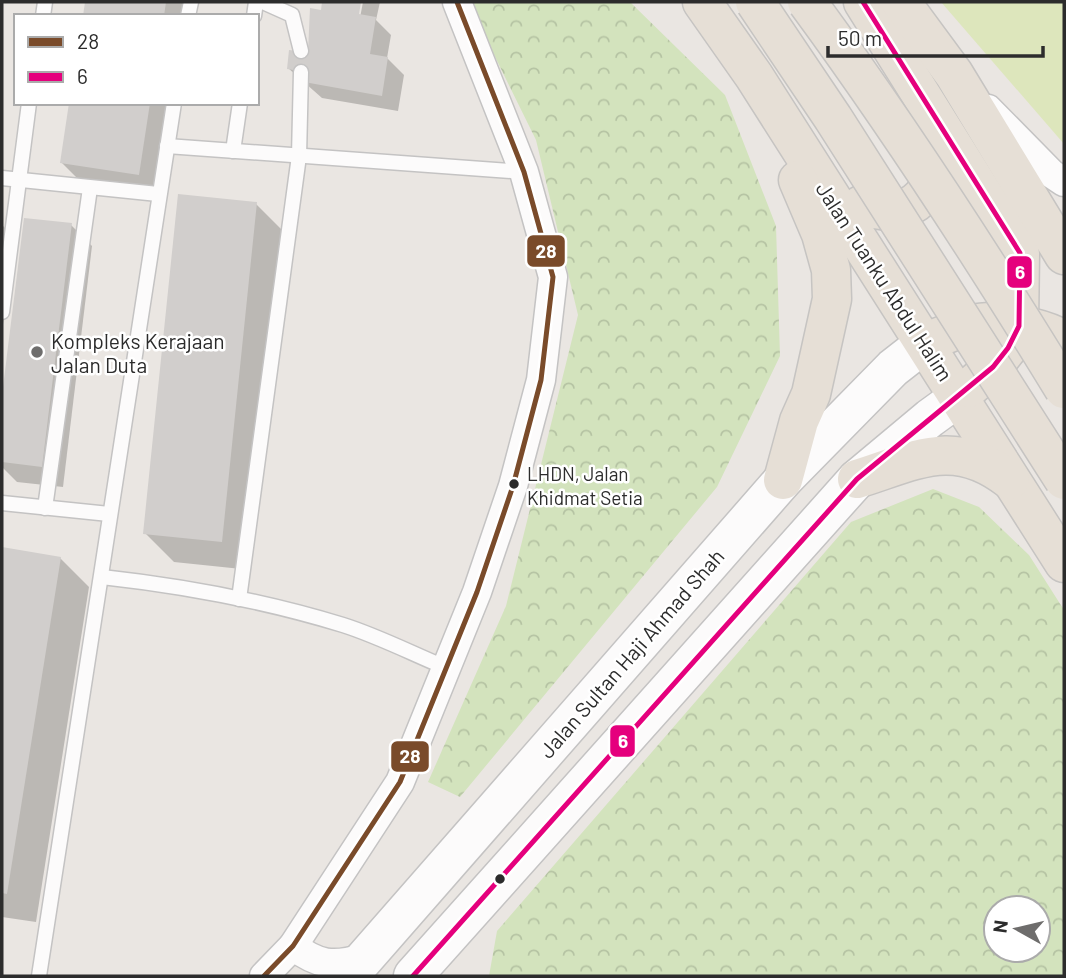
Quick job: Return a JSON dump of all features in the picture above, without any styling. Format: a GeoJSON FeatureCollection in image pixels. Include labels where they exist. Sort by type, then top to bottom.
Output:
{"type":"FeatureCollection","features":[{"type":"Feature","properties":{"kind":"main road","name":"Jalan Tuanku Abdul Halim"},"geometry":{"type":"LineString","coordinates":[[702,2],[754,76],[1060,556]]}},
{"type":"Feature","properties":{"kind":"main road","name":"Jalan Tuanku Abdul Halim"},"geometry":{"type":"LineString","coordinates":[[755,2],[833,118],[1064,480]]}},
{"type":"Feature","properties":{"kind":"main road"},"geometry":{"type":"LineString","coordinates":[[807,2],[978,249],[1064,389]]}},
{"type":"Feature","properties":{"kind":"main road"},"geometry":{"type":"LineString","coordinates":[[863,2],[1020,253],[1019,326],[1008,348],[993,367],[959,397]]}},
{"type":"Feature","properties":{"kind":"main road"},"geometry":{"type":"LineString","coordinates":[[901,2],[954,74],[1064,255]]}},
{"type":"Feature","properties":{"kind":"main road"},"geometry":{"type":"LineString","coordinates":[[754,76],[821,234],[831,271],[832,299],[818,364],[783,480]]}},
{"type":"Feature","properties":{"kind":"main road"},"geometry":{"type":"LineString","coordinates":[[814,169],[840,196],[865,207],[889,212],[911,206],[922,199],[935,171],[935,153],[921,95]]}},
{"type":"Feature","properties":{"kind":"main road"},"geometry":{"type":"LineString","coordinates":[[925,343],[975,324],[997,323],[1037,328],[1064,340]]}},
{"type":"Feature","properties":{"kind":"main road"},"geometry":{"type":"LineString","coordinates":[[1060,556],[1051,491],[1052,466],[1064,449]]}},
{"type":"Feature","properties":{"kind":"main road"},"geometry":{"type":"LineString","coordinates":[[857,479],[923,457],[950,454],[983,462],[1010,480]]}},
{"type":"Feature","properties":{"kind":"street"},"geometry":{"type":"LineString","coordinates":[[264,976],[290,959],[400,782],[477,592],[513,486],[541,380],[553,277],[524,172],[457,2]]}},
{"type":"Feature","properties":{"kind":"street"},"geometry":{"type":"LineString","coordinates":[[954,74],[1052,174],[1064,182]]}},
{"type":"Feature","properties":{"kind":"street","name":"Jalan Sultan Haji Ahmad Shah"},"geometry":{"type":"LineString","coordinates":[[356,967],[783,480],[893,368],[925,343]]}},
{"type":"Feature","properties":{"kind":"street"},"geometry":{"type":"LineString","coordinates":[[413,976],[857,479],[959,397]]}},
{"type":"Feature","properties":{"kind":"street"},"geometry":{"type":"LineString","coordinates":[[452,976],[464,921]]}},
{"type":"Feature","properties":{"kind":"street"},"geometry":{"type":"LineString","coordinates":[[290,959],[309,958],[356,967]]}},
{"type":"Feature","properties":{"kind":"lane"},"geometry":{"type":"LineString","coordinates":[[263,2],[292,15],[301,51]]}},
{"type":"Feature","properties":{"kind":"lane"},"geometry":{"type":"LineString","coordinates":[[239,599],[299,156],[301,72]]}},
{"type":"Feature","properties":{"kind":"lane"},"geometry":{"type":"LineString","coordinates":[[2,312],[29,105]]}},
{"type":"Feature","properties":{"kind":"lane"},"geometry":{"type":"LineString","coordinates":[[39,976],[174,105]]}},
{"type":"Feature","properties":{"kind":"lane"},"geometry":{"type":"LineString","coordinates":[[233,151],[240,105]]}},
{"type":"Feature","properties":{"kind":"lane"},"geometry":{"type":"LineString","coordinates":[[166,146],[524,172]]}},
{"type":"Feature","properties":{"kind":"lane"},"geometry":{"type":"LineString","coordinates":[[2,178],[158,194]]}},
{"type":"Feature","properties":{"kind":"lane"},"geometry":{"type":"LineString","coordinates":[[45,508],[90,188]]}},
{"type":"Feature","properties":{"kind":"lane"},"geometry":{"type":"LineString","coordinates":[[2,503],[109,514]]}},
{"type":"Feature","properties":{"kind":"lane"},"geometry":{"type":"LineString","coordinates":[[102,576],[172,585],[345,626],[447,668]]}},
{"type":"Feature","properties":{"kind":"green space"},"geometry":{"type":"Polygon","coordinates":[[[468,2],[630,2],[725,95],[776,226],[780,356],[717,487],[460,797],[428,782],[506,606],[578,315],[536,140],[468,2]]]}},
{"type":"Feature","properties":{"kind":"green space"},"geometry":{"type":"Polygon","coordinates":[[[941,2],[1064,2],[1064,144],[941,2]]]}},
{"type":"Feature","properties":{"kind":"green space"},"geometry":{"type":"Polygon","coordinates":[[[933,489],[979,507],[1029,555],[1064,610],[1064,976],[489,976],[497,931],[851,522],[933,489]]]}},
{"type":"Feature","properties":{"kind":"building"},"geometry":{"type":"Polygon","coordinates":[[[85,2],[166,2],[164,14],[83,14],[85,2]]]}},
{"type":"Feature","properties":{"kind":"building"},"geometry":{"type":"Polygon","coordinates":[[[322,2],[361,2],[359,14],[376,17],[370,54],[388,57],[382,96],[304,82],[306,72],[287,69],[289,50],[308,52],[310,8],[321,10],[322,2]]]}},
{"type":"Feature","properties":{"kind":"building"},"geometry":{"type":"Polygon","coordinates":[[[69,105],[150,105],[139,175],[60,163],[69,105]]]}},
{"type":"Feature","properties":{"kind":"building"},"geometry":{"type":"Polygon","coordinates":[[[178,194],[257,202],[222,542],[143,534],[178,194]]]}},
{"type":"Feature","properties":{"kind":"building"},"geometry":{"type":"Polygon","coordinates":[[[24,218],[72,223],[42,467],[2,462],[2,395],[24,218]]]}},
{"type":"Feature","properties":{"kind":"building"},"geometry":{"type":"Polygon","coordinates":[[[2,547],[61,557],[7,894],[2,893],[2,547]]]}},
{"type":"Feature","properties":{"kind":"transit line","name":"28"},"geometry":{"type":"LineString","coordinates":[[264,976],[293,946],[400,782],[477,592],[513,486],[541,380],[553,277],[524,172],[457,2]]}},
{"type":"Feature","properties":{"kind":"transit line","name":"6"},"geometry":{"type":"LineString","coordinates":[[413,976],[857,479],[993,367],[1008,348],[1019,326],[1020,253],[863,2]]}},
{"type":"Feature","properties":{"kind":"place","name":"Kompleks Kerajaan Jalan Duta"},"geometry":{"type":"Point","coordinates":[37,352]}},
{"type":"Feature","properties":{"kind":"place","name":"LHDN, Jalan Khidmat Setia"},"geometry":{"type":"Point","coordinates":[514,484]}}]}
